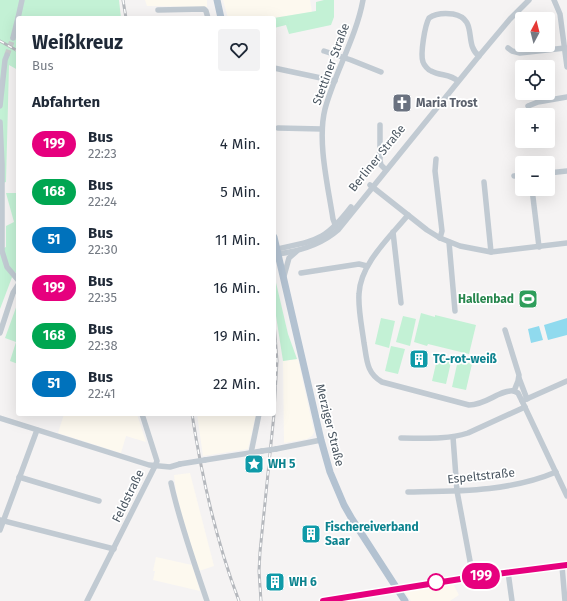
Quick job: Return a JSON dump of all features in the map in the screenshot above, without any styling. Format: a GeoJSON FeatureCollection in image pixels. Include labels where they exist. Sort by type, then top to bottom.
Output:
{"type":"FeatureCollection","features":[{"type":"Feature","properties":{"kind":"main road"},"geometry":{"type":"LineString","coordinates":[[217,0],[221,16]]}},
{"type":"Feature","properties":{"kind":"main road","name":"Merziger Straße"},"geometry":{"type":"LineString","coordinates":[[276,246],[321,440],[330,472],[344,505],[405,601]]}},
{"type":"Feature","properties":{"kind":"street"},"geometry":{"type":"LineString","coordinates":[[18,16],[22,0]]}},
{"type":"Feature","properties":{"kind":"street","name":"Stettiner Straße"},"geometry":{"type":"LineString","coordinates":[[337,228],[333,218],[324,157],[322,129],[325,110],[359,21],[363,0]]}},
{"type":"Feature","properties":{"kind":"street","name":"Berliner Straße"},"geometry":{"type":"LineString","coordinates":[[277,251],[299,250],[324,241],[337,228],[504,21],[524,0]]}},
{"type":"Feature","properties":{"kind":"street","name":"Berliner Straße"},"geometry":{"type":"LineString","coordinates":[[477,55],[510,19],[530,0]]}},
{"type":"Feature","properties":{"kind":"street"},"geometry":{"type":"LineString","coordinates":[[554,0],[564,24],[564,48],[567,67]]}},
{"type":"Feature","properties":{"kind":"street"},"geometry":{"type":"LineString","coordinates":[[158,10],[204,9],[207,16]]}},
{"type":"Feature","properties":{"kind":"street"},"geometry":{"type":"LineString","coordinates":[[457,80],[452,76],[431,71],[423,62],[422,55],[426,24],[429,18],[440,14],[451,14],[464,18],[469,27],[473,50],[477,55]]}},
{"type":"Feature","properties":{"kind":"street"},"geometry":{"type":"LineString","coordinates":[[13,38],[16,26]]}},
{"type":"Feature","properties":{"kind":"street"},"geometry":{"type":"LineString","coordinates":[[508,48],[512,51],[520,53],[564,48]]}},
{"type":"Feature","properties":{"kind":"street"},"geometry":{"type":"LineString","coordinates":[[324,52],[380,72]]}},
{"type":"Feature","properties":{"kind":"street"},"geometry":{"type":"LineString","coordinates":[[0,106],[5,60],[7,55]]}},
{"type":"Feature","properties":{"kind":"street"},"geometry":{"type":"LineString","coordinates":[[276,68],[335,81]]}},
{"type":"Feature","properties":{"kind":"street"},"geometry":{"type":"LineString","coordinates":[[528,106],[538,102],[567,97]]}},
{"type":"Feature","properties":{"kind":"street"},"geometry":{"type":"LineString","coordinates":[[0,122],[2,165],[2,250],[7,267],[16,278]]}},
{"type":"Feature","properties":{"kind":"street"},"geometry":{"type":"LineString","coordinates":[[380,125],[380,161],[384,169]]}},
{"type":"Feature","properties":{"kind":"street"},"geometry":{"type":"LineString","coordinates":[[278,128],[322,129]]}},
{"type":"Feature","properties":{"kind":"street"},"geometry":{"type":"LineString","coordinates":[[436,159],[435,171],[442,231],[440,238]]}},
{"type":"Feature","properties":{"kind":"street"},"geometry":{"type":"LineString","coordinates":[[555,172],[567,171]]}},
{"type":"Feature","properties":{"kind":"street"},"geometry":{"type":"LineString","coordinates":[[484,182],[491,252]]}},
{"type":"Feature","properties":{"kind":"street"},"geometry":{"type":"LineString","coordinates":[[371,186],[427,230],[449,242],[491,252],[567,244]]}},
{"type":"Feature","properties":{"kind":"street"},"geometry":{"type":"LineString","coordinates":[[533,196],[538,247]]}},
{"type":"Feature","properties":{"kind":"street"},"geometry":{"type":"LineString","coordinates":[[408,215],[367,266],[361,278],[359,305],[368,366],[376,379],[396,386],[469,405],[477,405],[507,391],[514,391],[525,400]]}},
{"type":"Feature","properties":{"kind":"street","name":"Berliner Straße"},"geometry":{"type":"LineString","coordinates":[[277,251],[312,241],[337,228]]}},
{"type":"Feature","properties":{"kind":"street"},"geometry":{"type":"LineString","coordinates":[[394,232],[401,303]]}},
{"type":"Feature","properties":{"kind":"street"},"geometry":{"type":"LineString","coordinates":[[449,242],[455,311]]}},
{"type":"Feature","properties":{"kind":"street"},"geometry":{"type":"LineString","coordinates":[[284,280],[289,258],[299,250]]}},
{"type":"Feature","properties":{"kind":"street"},"geometry":{"type":"LineString","coordinates":[[301,273],[359,264],[367,266]]}},
{"type":"Feature","properties":{"kind":"street"},"geometry":{"type":"LineString","coordinates":[[0,333],[13,293],[16,288]]}},
{"type":"Feature","properties":{"kind":"street"},"geometry":{"type":"LineString","coordinates":[[505,330],[525,400],[525,407],[567,496]]}},
{"type":"Feature","properties":{"kind":"street"},"geometry":{"type":"LineString","coordinates":[[514,391],[519,378]]}},
{"type":"Feature","properties":{"kind":"street"},"geometry":{"type":"LineString","coordinates":[[525,400],[567,381]]}},
{"type":"Feature","properties":{"kind":"street"},"geometry":{"type":"LineString","coordinates":[[401,438],[453,437],[468,433],[525,407]]}},
{"type":"Feature","properties":{"kind":"street"},"geometry":{"type":"LineString","coordinates":[[0,418],[155,466],[157,461],[143,416]]}},
{"type":"Feature","properties":{"kind":"street"},"geometry":{"type":"LineString","coordinates":[[251,453],[259,416]]}},
{"type":"Feature","properties":{"kind":"street"},"geometry":{"type":"LineString","coordinates":[[0,530],[2,520],[37,430]]}},
{"type":"Feature","properties":{"kind":"street"},"geometry":{"type":"LineString","coordinates":[[453,437],[456,491],[473,577]]}},
{"type":"Feature","properties":{"kind":"street","name":"Feldstraße"},"geometry":{"type":"LineString","coordinates":[[87,601],[155,466],[170,466],[276,449],[321,440]]}},
{"type":"Feature","properties":{"kind":"street","name":"Espeltstraße"},"geometry":{"type":"LineString","coordinates":[[408,492],[456,491],[511,485],[543,478],[556,472]]}},
{"type":"Feature","properties":{"kind":"street"},"geometry":{"type":"LineString","coordinates":[[19,477],[99,501]]}},
{"type":"Feature","properties":{"kind":"street"},"geometry":{"type":"LineString","coordinates":[[171,483],[176,508],[207,601]]}},
{"type":"Feature","properties":{"kind":"street"},"geometry":{"type":"LineString","coordinates":[[2,520],[114,549]]}},
{"type":"Feature","properties":{"kind":"street"},"geometry":{"type":"LineString","coordinates":[[323,601],[341,600],[473,577],[564,565],[565,601]]}},
{"type":"Feature","properties":{"kind":"street"},"geometry":{"type":"LineString","coordinates":[[508,572],[512,601]]}},
{"type":"Feature","properties":{"kind":"shaded area"},"geometry":{"type":"Polygon","coordinates":[[[145,0],[207,0],[207,7],[147,6],[145,0]]]}},
{"type":"Feature","properties":{"kind":"shaded area"},"geometry":{"type":"Polygon","coordinates":[[[223,0],[310,0],[312,12],[276,18],[276,16],[227,16],[223,0]]]}},
{"type":"Feature","properties":{"kind":"shaded area"},"geometry":{"type":"Polygon","coordinates":[[[298,359],[314,432],[312,436],[307,439],[284,443],[283,361],[298,359]]]}},
{"type":"Feature","properties":{"kind":"shaded area"},"geometry":{"type":"Polygon","coordinates":[[[63,416],[138,416],[146,442],[126,436],[121,453],[58,433],[63,416]]]}},
{"type":"Feature","properties":{"kind":"shaded area"},"geometry":{"type":"Polygon","coordinates":[[[197,416],[256,416],[248,449],[203,456],[197,416]]]}},
{"type":"Feature","properties":{"kind":"shaded area"},"geometry":{"type":"Polygon","coordinates":[[[190,473],[214,566],[199,571],[182,516],[174,475],[190,473]]]}},
{"type":"Feature","properties":{"kind":"shaded area"},"geometry":{"type":"Polygon","coordinates":[[[156,557],[192,565],[200,591],[153,580],[156,557]]]}},
{"type":"Feature","properties":{"kind":"shaded area"},"geometry":{"type":"Polygon","coordinates":[[[452,582],[459,595],[450,601],[411,601],[405,592],[452,582]]]}},
{"type":"Feature","properties":{"kind":"green space"},"geometry":{"type":"Polygon","coordinates":[[[0,0],[119,0],[121,16],[16,16],[16,69],[9,65],[6,182],[0,184],[0,0]]]}},
{"type":"Feature","properties":{"kind":"green space"},"geometry":{"type":"Polygon","coordinates":[[[334,0],[334,17],[331,25],[289,34],[286,25],[276,28],[276,18],[316,11],[316,2],[334,0]]]}},
{"type":"Feature","properties":{"kind":"green space"},"geometry":{"type":"Polygon","coordinates":[[[6,193],[16,193],[16,273],[14,272],[0,309],[0,250],[6,247],[6,226],[14,222],[6,193]]]}},
{"type":"Feature","properties":{"kind":"green space"},"geometry":{"type":"Polygon","coordinates":[[[276,283],[288,334],[297,359],[283,361],[276,316],[276,283]]]}},
{"type":"Feature","properties":{"kind":"green space"},"geometry":{"type":"Polygon","coordinates":[[[16,308],[16,342],[5,338],[16,308]]]}},
{"type":"Feature","properties":{"kind":"green space"},"geometry":{"type":"Polygon","coordinates":[[[421,313],[476,325],[469,354],[414,342],[421,313]]]}},
{"type":"Feature","properties":{"kind":"green space"},"geometry":{"type":"Polygon","coordinates":[[[403,316],[416,319],[410,346],[396,342],[403,316]]]}},
{"type":"Feature","properties":{"kind":"green space"},"geometry":{"type":"Polygon","coordinates":[[[381,318],[395,321],[389,348],[375,344],[381,318]]]}},
{"type":"Feature","properties":{"kind":"green space"},"geometry":{"type":"Polygon","coordinates":[[[16,342],[16,363],[10,361],[16,342]]]}},
{"type":"Feature","properties":{"kind":"green space"},"geometry":{"type":"Polygon","coordinates":[[[391,346],[405,349],[398,374],[385,371],[391,346]]]}},
{"type":"Feature","properties":{"kind":"green space"},"geometry":{"type":"Polygon","coordinates":[[[438,355],[452,358],[446,384],[432,381],[438,355]]]}},
{"type":"Feature","properties":{"kind":"green space"},"geometry":{"type":"Polygon","coordinates":[[[458,360],[472,364],[466,390],[452,387],[458,360]]]}},
{"type":"Feature","properties":{"kind":"water"},"geometry":{"type":"Polygon","coordinates":[[[567,318],[567,335],[548,340],[544,325],[567,318]]]}},
{"type":"Feature","properties":{"kind":"water"},"geometry":{"type":"Polygon","coordinates":[[[539,326],[543,340],[531,343],[528,329],[539,326]]]}},
{"type":"Feature","properties":{"kind":"tunnel"},"geometry":{"type":"LineString","coordinates":[[7,55],[13,38]]}},
{"type":"Feature","properties":{"kind":"railway"},"geometry":{"type":"LineString","coordinates":[[123,0],[126,16]]}},
{"type":"Feature","properties":{"kind":"railway"},"geometry":{"type":"LineString","coordinates":[[0,41],[16,50]]}},
{"type":"Feature","properties":{"kind":"railway"},"geometry":{"type":"LineString","coordinates":[[276,348],[276,378]]}},
{"type":"Feature","properties":{"kind":"railway"},"geometry":{"type":"LineString","coordinates":[[192,416],[200,462],[211,509],[223,555],[239,601]]}},
{"type":"Feature","properties":{"kind":"railway"},"geometry":{"type":"LineString","coordinates":[[261,601],[259,571],[260,552],[274,416]]}},
{"type":"Feature","properties":{"kind":"bus line","name":"199"},"geometry":{"type":"LineString","coordinates":[[323,601],[473,577],[567,565]]}},
{"type":"Feature","properties":{"kind":"place","name":"Maria Trost"},"geometry":{"type":"Point","coordinates":[402,103]}},
{"type":"Feature","properties":{"kind":"place","name":"Hallenbad"},"geometry":{"type":"Point","coordinates":[528,299]}},
{"type":"Feature","properties":{"kind":"place","name":"TC-rot-weiß"},"geometry":{"type":"Point","coordinates":[419,359]}},
{"type":"Feature","properties":{"kind":"place","name":"WH 5"},"geometry":{"type":"Point","coordinates":[254,464]}},
{"type":"Feature","properties":{"kind":"place","name":"Fischereiverband Saar"},"geometry":{"type":"Point","coordinates":[311,534]}},
{"type":"Feature","properties":{"kind":"place","name":"WH 6"},"geometry":{"type":"Point","coordinates":[275,582]}}]}
